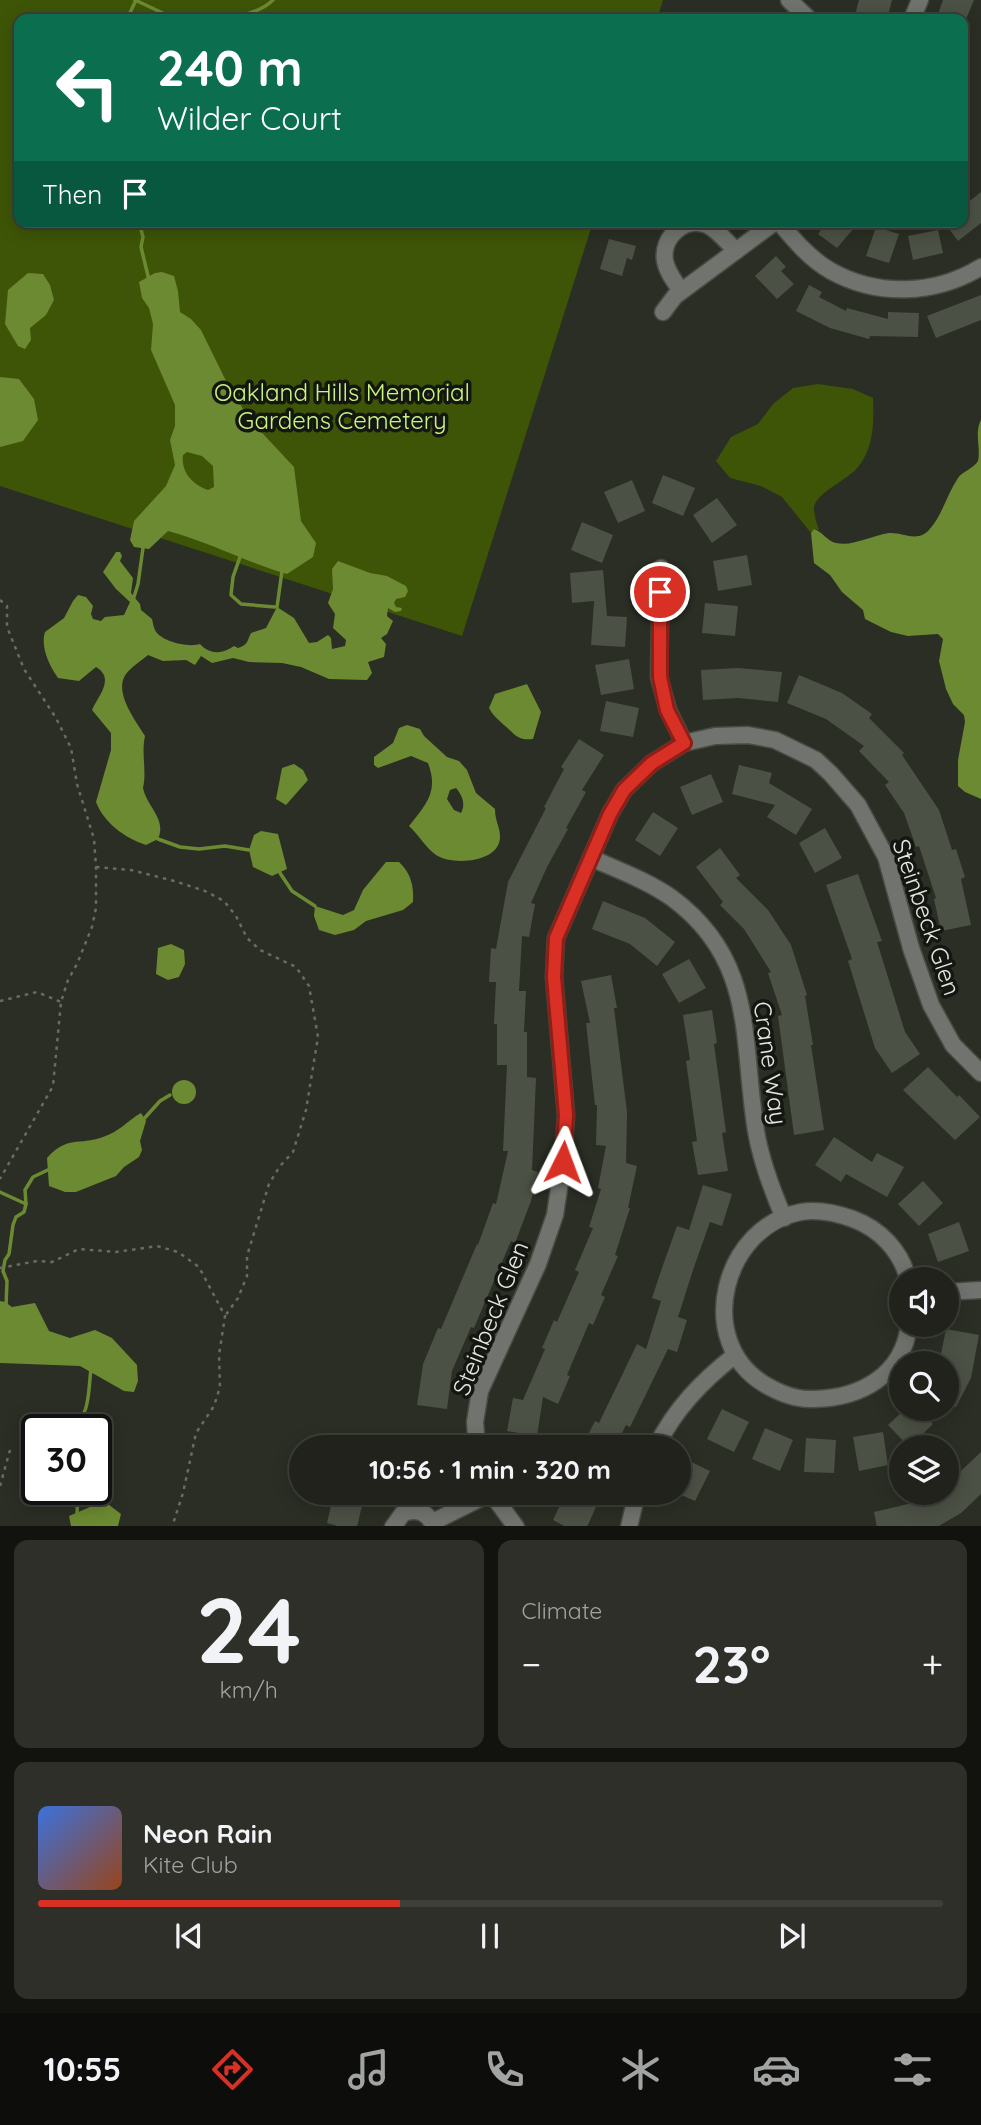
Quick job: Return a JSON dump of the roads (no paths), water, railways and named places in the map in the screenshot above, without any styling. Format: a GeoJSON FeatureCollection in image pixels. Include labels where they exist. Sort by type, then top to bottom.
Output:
{"type":"FeatureCollection","features":[{"type":"Feature","properties":{"kind":"street"},"geometry":{"type":"LineString","coordinates":[[789,0],[805,11]]}},
{"type":"Feature","properties":{"kind":"street"},"geometry":{"type":"LineString","coordinates":[[679,228],[667,243],[665,263],[681,290]]}},
{"type":"Feature","properties":{"kind":"street"},"geometry":{"type":"LineString","coordinates":[[712,228],[736,251]]}},
{"type":"Feature","properties":{"kind":"street"},"geometry":{"type":"LineString","coordinates":[[663,312],[681,290],[769,228]]}},
{"type":"Feature","properties":{"kind":"street"},"geometry":{"type":"LineString","coordinates":[[783,228],[829,270],[870,287],[912,290],[970,273],[981,267]]}},
{"type":"Feature","properties":{"kind":"street"},"geometry":{"type":"LineString","coordinates":[[661,568],[660,677],[667,710],[684,743]]}},
{"type":"Feature","properties":{"kind":"street","name":"Steinbeck Glen"},"geometry":{"type":"LineString","coordinates":[[476,1435],[480,1391],[538,1264],[555,1214],[563,1162],[566,1115],[554,977],[556,938],[610,814],[624,790],[652,763],[684,743],[715,736],[748,735],[775,740],[816,761],[831,774],[858,804],[886,857],[911,948],[932,1005],[953,1045],[981,1073]]}},
{"type":"Feature","properties":{"kind":"street","name":"Crane Way"},"geometry":{"type":"LineString","coordinates":[[591,858],[672,898],[706,930],[730,969],[743,1009],[756,1131],[769,1184],[784,1218]]}},
{"type":"Feature","properties":{"kind":"street"},"geometry":{"type":"LineString","coordinates":[[903,1267],[887,1239],[859,1221],[832,1212],[800,1212],[758,1233],[744,1250],[731,1272],[726,1289],[725,1330],[744,1369],[773,1389],[798,1398],[810,1399],[846,1396],[864,1390],[889,1369],[900,1355],[905,1337]]}},
{"type":"Feature","properties":{"kind":"street"},"geometry":{"type":"LineString","coordinates":[[959,1291],[981,1290]]}},
{"type":"Feature","properties":{"kind":"street"},"geometry":{"type":"LineString","coordinates":[[662,1435],[697,1387],[735,1355]]}},
{"type":"Feature","properties":{"kind":"street"},"geometry":{"type":"LineString","coordinates":[[393,1526],[397,1517],[409,1510],[423,1512],[433,1524],[469,1505]]}},
{"type":"Feature","properties":{"kind":"street"},"geometry":{"type":"LineString","coordinates":[[500,1505],[515,1526]]}},
{"type":"Feature","properties":{"kind":"street"},"geometry":{"type":"LineString","coordinates":[[629,1526],[634,1505]]}},
{"type":"Feature","properties":{"kind":"waterway"},"geometry":{"type":"LineString","coordinates":[[135,0],[165,14]]}},
{"type":"Feature","properties":{"kind":"waterway"},"geometry":{"type":"LineString","coordinates":[[129,14],[136,0]]}},
{"type":"Feature","properties":{"kind":"waterway"},"geometry":{"type":"LineString","coordinates":[[247,14],[273,0]]}},
{"type":"Feature","properties":{"kind":"waterway"},"geometry":{"type":"LineString","coordinates":[[141,228],[143,237],[141,247],[149,280]]}},
{"type":"Feature","properties":{"kind":"waterway"},"geometry":{"type":"LineString","coordinates":[[134,597],[143,548]]}},
{"type":"Feature","properties":{"kind":"waterway"},"geometry":{"type":"LineString","coordinates":[[240,557],[233,577],[231,595],[241,604],[275,607]]}},
{"type":"Feature","properties":{"kind":"waterway"},"geometry":{"type":"LineString","coordinates":[[277,607],[282,571]]}},
{"type":"Feature","properties":{"kind":"waterway"},"geometry":{"type":"LineString","coordinates":[[158,839],[180,847],[199,849],[225,846],[249,850]]}},
{"type":"Feature","properties":{"kind":"waterway"},"geometry":{"type":"LineString","coordinates":[[280,873],[292,891],[315,906]]}},
{"type":"Feature","properties":{"kind":"waterway"},"geometry":{"type":"LineString","coordinates":[[142,1121],[160,1101],[170,1095]]}},
{"type":"Feature","properties":{"kind":"waterway"},"geometry":{"type":"LineString","coordinates":[[6,1306],[7,1281],[3,1271],[9,1254],[13,1225],[16,1217],[24,1212],[25,1190],[33,1177],[52,1168]]}},
{"type":"Feature","properties":{"kind":"waterway"},"geometry":{"type":"LineString","coordinates":[[0,1192],[26,1204]]}},
{"type":"Feature","properties":{"kind":"waterway"},"geometry":{"type":"LineString","coordinates":[[84,1414],[89,1394],[91,1369]]}},
{"type":"Feature","properties":{"kind":"waterway"},"geometry":{"type":"LineString","coordinates":[[77,1505],[77,1515]]}},
{"type":"Feature","properties":{"kind":"park label","name":"Oakland Hills Memorial Gardens Cemetery"},"geometry":{"type":"Point","coordinates":[342,406]}}]}
